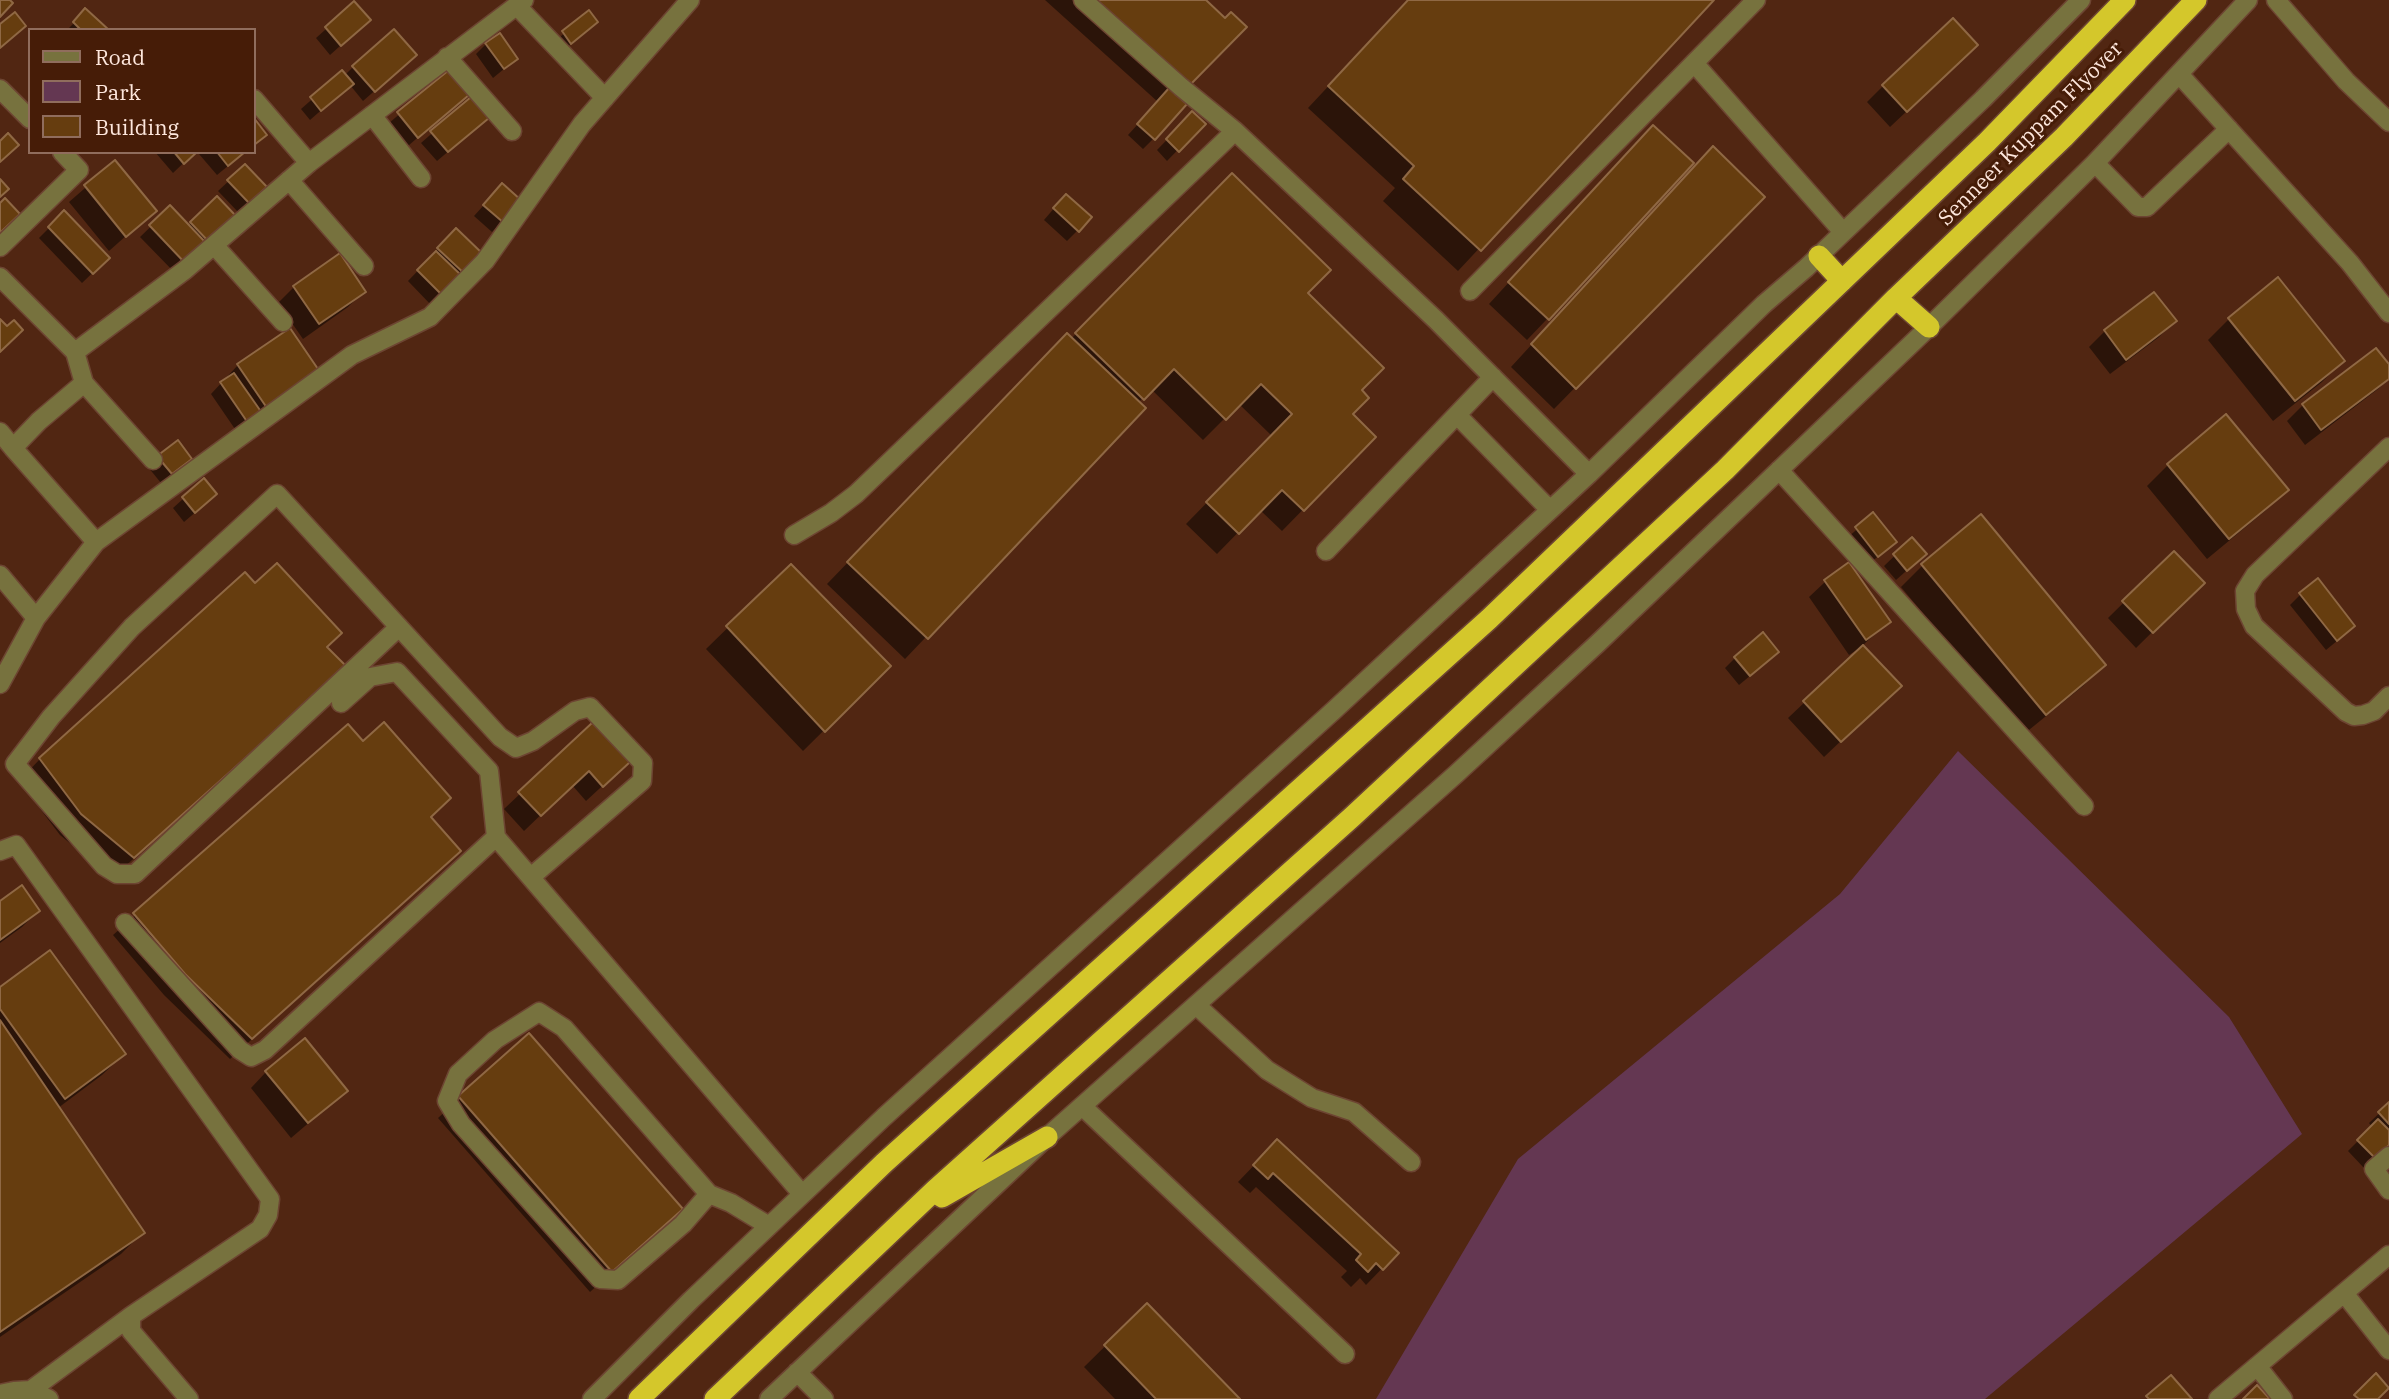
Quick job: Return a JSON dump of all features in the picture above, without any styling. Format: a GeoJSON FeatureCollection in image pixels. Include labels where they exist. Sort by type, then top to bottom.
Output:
{"type":"FeatureCollection","features":[{"type":"Feature","properties":{"kind":"highway","name":"Senneer Kuppam Flyover"},"geometry":{"type":"LineString","coordinates":[[639,1399],[894,1154],[1489,620],[1999,130],[2125,0]]}},
{"type":"Feature","properties":{"kind":"highway","name":"Senneer Kuppam Flyover"},"geometry":{"type":"LineString","coordinates":[[886,1236],[1507,676],[1725,470],[1896,298],[2064,137],[2196,0]]}},
{"type":"Feature","properties":{"kind":"highway"},"geometry":{"type":"LineString","coordinates":[[1819,256],[1842,281]]}},
{"type":"Feature","properties":{"kind":"highway"},"geometry":{"type":"LineString","coordinates":[[1896,298],[1929,327]]}},
{"type":"Feature","properties":{"kind":"highway"},"geometry":{"type":"LineString","coordinates":[[715,1399],[886,1236],[954,1190],[1047,1138]]}},
{"type":"Feature","properties":{"kind":"street"},"geometry":{"type":"LineString","coordinates":[[0,684],[36,618],[96,542],[352,355],[430,317],[485,261],[582,124],[690,0]]}},
{"type":"Feature","properties":{"kind":"street"},"geometry":{"type":"LineString","coordinates":[[1083,0],[1235,131],[1436,320],[1589,474]]}},
{"type":"Feature","properties":{"kind":"street"},"geometry":{"type":"LineString","coordinates":[[1471,291],[1756,0]]}},
{"type":"Feature","properties":{"kind":"street"},"geometry":{"type":"LineString","coordinates":[[592,1399],[802,1194],[1342,703],[1589,474],[1754,314],[1983,100],[2081,0]]}},
{"type":"Feature","properties":{"kind":"street"},"geometry":{"type":"LineString","coordinates":[[769,1399],[1082,1106],[1465,766],[1597,644],[1929,327],[2095,163],[2248,0]]}},
{"type":"Feature","properties":{"kind":"street"},"geometry":{"type":"LineString","coordinates":[[2277,0],[2346,81],[2389,122]]}},
{"type":"Feature","properties":{"kind":"street"},"geometry":{"type":"LineString","coordinates":[[75,352],[185,270],[309,163],[520,3],[605,97]]}},
{"type":"Feature","properties":{"kind":"street"},"geometry":{"type":"LineString","coordinates":[[447,57],[512,131]]}},
{"type":"Feature","properties":{"kind":"street"},"geometry":{"type":"LineString","coordinates":[[1694,63],[1843,232]]}},
{"type":"Feature","properties":{"kind":"street"},"geometry":{"type":"LineString","coordinates":[[2179,74],[2350,263],[2389,313]]}},
{"type":"Feature","properties":{"kind":"street"},"geometry":{"type":"LineString","coordinates":[[0,89],[28,117]]}},
{"type":"Feature","properties":{"kind":"street"},"geometry":{"type":"LineString","coordinates":[[256,101],[309,163]]}},
{"type":"Feature","properties":{"kind":"street"},"geometry":{"type":"LineString","coordinates":[[372,115],[421,178]]}},
{"type":"Feature","properties":{"kind":"street"},"geometry":{"type":"LineString","coordinates":[[2095,163],[2138,207],[2147,207],[2230,129]]}},
{"type":"Feature","properties":{"kind":"street"},"geometry":{"type":"LineString","coordinates":[[794,535],[856,494],[1235,131]]}},
{"type":"Feature","properties":{"kind":"street"},"geometry":{"type":"LineString","coordinates":[[0,247],[79,170],[64,154]]}},
{"type":"Feature","properties":{"kind":"street"},"geometry":{"type":"LineString","coordinates":[[289,180],[364,266]]}},
{"type":"Feature","properties":{"kind":"street"},"geometry":{"type":"LineString","coordinates":[[214,245],[283,322]]}},
{"type":"Feature","properties":{"kind":"street"},"geometry":{"type":"LineString","coordinates":[[0,277],[75,352],[85,383],[153,460]]}},
{"type":"Feature","properties":{"kind":"street"},"geometry":{"type":"LineString","coordinates":[[1326,551],[1493,377]]}},
{"type":"Feature","properties":{"kind":"street"},"geometry":{"type":"LineString","coordinates":[[13,448],[39,421],[85,383]]}},
{"type":"Feature","properties":{"kind":"street"},"geometry":{"type":"LineString","coordinates":[[1457,415],[1550,510]]}},
{"type":"Feature","properties":{"kind":"street"},"geometry":{"type":"LineString","coordinates":[[0,432],[96,542]]}},
{"type":"Feature","properties":{"kind":"street"},"geometry":{"type":"LineString","coordinates":[[2389,448],[2255,575],[2245,591],[2246,609],[2254,626],[2346,712],[2354,716],[2374,711],[2389,696]]}},
{"type":"Feature","properties":{"kind":"street"},"geometry":{"type":"LineString","coordinates":[[1779,470],[2084,806]]}},
{"type":"Feature","properties":{"kind":"street"},"geometry":{"type":"LineString","coordinates":[[399,627],[135,874],[117,874],[104,866],[15,764],[51,717],[132,627],[277,494],[500,737],[516,748],[533,741],[575,711],[590,707],[643,763],[642,780],[531,877]]}},
{"type":"Feature","properties":{"kind":"street"},"geometry":{"type":"LineString","coordinates":[[0,575],[36,618]]}},
{"type":"Feature","properties":{"kind":"street"},"geometry":{"type":"LineString","coordinates":[[341,703],[370,677],[397,672],[489,771],[496,837],[802,1194]]}},
{"type":"Feature","properties":{"kind":"street"},"geometry":{"type":"LineString","coordinates":[[125,923],[240,1050],[251,1057],[265,1050],[496,837]]}},
{"type":"Feature","properties":{"kind":"street"},"geometry":{"type":"LineString","coordinates":[[0,851],[16,845],[270,1199],[268,1215],[260,1229],[131,1316],[31,1390]]}},
{"type":"Feature","properties":{"kind":"street"},"geometry":{"type":"LineString","coordinates":[[1196,1005],[1267,1070],[1312,1098],[1354,1112],[1411,1162]]}},
{"type":"Feature","properties":{"kind":"street"},"geometry":{"type":"LineString","coordinates":[[709,1194],[683,1224],[618,1280],[600,1279],[461,1124],[447,1101],[458,1074],[495,1040],[539,1012],[564,1028],[709,1194],[731,1203],[769,1226]]}},
{"type":"Feature","properties":{"kind":"street"},"geometry":{"type":"LineString","coordinates":[[1082,1106],[1345,1354]]}},
{"type":"Feature","properties":{"kind":"street"},"geometry":{"type":"LineString","coordinates":[[2389,1156],[2375,1169],[2389,1190]]}},
{"type":"Feature","properties":{"kind":"street"},"geometry":{"type":"LineString","coordinates":[[2218,1399],[2389,1255]]}},
{"type":"Feature","properties":{"kind":"street"},"geometry":{"type":"LineString","coordinates":[[2344,1293],[2389,1350]]}},
{"type":"Feature","properties":{"kind":"street"},"geometry":{"type":"LineString","coordinates":[[131,1316],[131,1331],[188,1399]]}},
{"type":"Feature","properties":{"kind":"street"},"geometry":{"type":"LineString","coordinates":[[2257,1366],[2283,1399]]}},
{"type":"Feature","properties":{"kind":"street"},"geometry":{"type":"LineString","coordinates":[[797,1372],[824,1399]]}},
{"type":"Feature","properties":{"kind":"street"},"geometry":{"type":"LineString","coordinates":[[0,1394],[31,1390],[48,1399]]}},
{"type":"Feature","properties":{"kind":"green space"},"geometry":{"type":"Polygon","coordinates":[[[1958,751],[2229,1017],[2302,1134],[1985,1399],[1376,1399],[1518,1159],[1840,894],[1958,751]]]}},
{"type":"Feature","properties":{"kind":"building"},"geometry":{"type":"Polygon","coordinates":[[[0,0],[10,0],[13,3],[0,17],[0,0]]]}},
{"type":"Feature","properties":{"kind":"building"},"geometry":{"type":"Polygon","coordinates":[[[1089,0],[1206,0],[1225,18],[1231,12],[1247,27],[1187,88],[1089,0]]]}},
{"type":"Feature","properties":{"kind":"building"},"geometry":{"type":"Polygon","coordinates":[[[1408,0],[1714,0],[1481,251],[1403,179],[1414,166],[1328,86],[1408,0]]]}},
{"type":"Feature","properties":{"kind":"building"},"geometry":{"type":"Polygon","coordinates":[[[354,1],[371,20],[341,46],[325,27],[354,1]]]}},
{"type":"Feature","properties":{"kind":"building"},"geometry":{"type":"Polygon","coordinates":[[[85,8],[107,28],[79,28],[73,22],[85,8]]]}},
{"type":"Feature","properties":{"kind":"building"},"geometry":{"type":"Polygon","coordinates":[[[589,10],[598,22],[571,44],[562,31],[589,10]]]}},
{"type":"Feature","properties":{"kind":"building"},"geometry":{"type":"Polygon","coordinates":[[[15,12],[26,26],[0,48],[0,24],[15,12]]]}},
{"type":"Feature","properties":{"kind":"building"},"geometry":{"type":"Polygon","coordinates":[[[1953,18],[1978,45],[1907,112],[1882,85],[1953,18]]]}},
{"type":"Feature","properties":{"kind":"building"},"geometry":{"type":"Polygon","coordinates":[[[394,29],[417,55],[375,92],[352,66],[394,29]]]}},
{"type":"Feature","properties":{"kind":"building"},"geometry":{"type":"Polygon","coordinates":[[[500,33],[518,59],[504,69],[485,43],[500,33]]]}},
{"type":"Feature","properties":{"kind":"building"},"geometry":{"type":"Polygon","coordinates":[[[342,70],[354,84],[321,111],[310,97],[342,70]]]}},
{"type":"Feature","properties":{"kind":"building"},"geometry":{"type":"Polygon","coordinates":[[[449,70],[469,95],[418,138],[397,112],[449,70]]]}},
{"type":"Feature","properties":{"kind":"building"},"geometry":{"type":"Polygon","coordinates":[[[1169,88],[1187,104],[1155,140],[1137,124],[1169,88]]]}},
{"type":"Feature","properties":{"kind":"building"},"geometry":{"type":"Polygon","coordinates":[[[471,97],[489,118],[448,152],[430,131],[471,97]]]}},
{"type":"Feature","properties":{"kind":"building"},"geometry":{"type":"Polygon","coordinates":[[[1192,111],[1206,124],[1179,152],[1166,139],[1192,111]]]}},
{"type":"Feature","properties":{"kind":"building"},"geometry":{"type":"Polygon","coordinates":[[[256,121],[267,135],[256,143],[256,121]]]}},
{"type":"Feature","properties":{"kind":"building"},"geometry":{"type":"Polygon","coordinates":[[[1653,125],[1694,163],[1549,320],[1508,282],[1653,125]]]}},
{"type":"Feature","properties":{"kind":"building"},"geometry":{"type":"Polygon","coordinates":[[[8,133],[19,145],[0,162],[0,141],[8,133]]]}},
{"type":"Feature","properties":{"kind":"building"},"geometry":{"type":"Polygon","coordinates":[[[1713,146],[1765,197],[1576,389],[1531,344],[1713,146]]]}},
{"type":"Feature","properties":{"kind":"building"},"geometry":{"type":"Polygon","coordinates":[[[176,154],[195,154],[184,164],[176,154]]]}},
{"type":"Feature","properties":{"kind":"building"},"geometry":{"type":"Polygon","coordinates":[[[219,154],[243,154],[228,166],[219,154]]]}},
{"type":"Feature","properties":{"kind":"building"},"geometry":{"type":"Polygon","coordinates":[[[115,160],[157,211],[126,237],[84,185],[115,160]]]}},
{"type":"Feature","properties":{"kind":"building"},"geometry":{"type":"Polygon","coordinates":[[[245,164],[267,187],[249,203],[227,180],[245,164]]]}},
{"type":"Feature","properties":{"kind":"building"},"geometry":{"type":"Polygon","coordinates":[[[1232,173],[1331,270],[1308,293],[1384,368],[1362,390],[1369,398],[1353,414],[1376,437],[1304,511],[1282,490],[1239,534],[1206,502],[1292,414],[1261,384],[1226,420],[1174,369],[1144,400],[1075,333],[1232,173]]]}},
{"type":"Feature","properties":{"kind":"building"},"geometry":{"type":"Polygon","coordinates":[[[0,179],[9,189],[0,197],[0,179]]]}},
{"type":"Feature","properties":{"kind":"building"},"geometry":{"type":"Polygon","coordinates":[[[502,183],[522,201],[504,223],[483,205],[502,183]]]}},
{"type":"Feature","properties":{"kind":"building"},"geometry":{"type":"Polygon","coordinates":[[[1066,194],[1092,217],[1079,232],[1053,208],[1066,194]]]}},
{"type":"Feature","properties":{"kind":"building"},"geometry":{"type":"Polygon","coordinates":[[[217,196],[235,215],[208,241],[190,222],[217,196]]]}},
{"type":"Feature","properties":{"kind":"building"},"geometry":{"type":"Polygon","coordinates":[[[5,198],[20,214],[0,233],[0,203],[5,198]]]}},
{"type":"Feature","properties":{"kind":"building"},"geometry":{"type":"Polygon","coordinates":[[[170,205],[207,244],[186,264],[149,225],[170,205]]]}},
{"type":"Feature","properties":{"kind":"building"},"geometry":{"type":"Polygon","coordinates":[[[64,210],[110,258],[93,274],[48,227],[64,210]]]}},
{"type":"Feature","properties":{"kind":"building"},"geometry":{"type":"Polygon","coordinates":[[[456,228],[485,256],[467,276],[437,248],[456,228]]]}},
{"type":"Feature","properties":{"kind":"building"},"geometry":{"type":"Polygon","coordinates":[[[436,251],[463,277],[444,297],[417,270],[436,251]]]}},
{"type":"Feature","properties":{"kind":"building"},"geometry":{"type":"Polygon","coordinates":[[[340,253],[366,292],[319,324],[293,286],[340,253]]]}},
{"type":"Feature","properties":{"kind":"building"},"geometry":{"type":"Polygon","coordinates":[[[2278,277],[2345,361],[2295,401],[2228,318],[2278,277]]]}},
{"type":"Feature","properties":{"kind":"building"},"geometry":{"type":"Polygon","coordinates":[[[2154,292],[2177,321],[2126,360],[2104,330],[2154,292]]]}},
{"type":"Feature","properties":{"kind":"building"},"geometry":{"type":"Polygon","coordinates":[[[0,319],[7,326],[14,320],[23,330],[0,352],[0,319]]]}},
{"type":"Feature","properties":{"kind":"building"},"geometry":{"type":"Polygon","coordinates":[[[290,328],[320,372],[267,408],[237,364],[290,328]]]}},
{"type":"Feature","properties":{"kind":"building"},"geometry":{"type":"Polygon","coordinates":[[[1067,333],[1146,408],[928,639],[847,562],[1067,333]]]}},
{"type":"Feature","properties":{"kind":"building"},"geometry":{"type":"Polygon","coordinates":[[[2376,348],[2389,364],[2389,379],[2321,430],[2302,404],[2376,348]]]}},
{"type":"Feature","properties":{"kind":"building"},"geometry":{"type":"Polygon","coordinates":[[[234,373],[262,413],[248,423],[220,382],[234,373]]]}},
{"type":"Feature","properties":{"kind":"building"},"geometry":{"type":"Polygon","coordinates":[[[2226,414],[2289,490],[2229,539],[2167,464],[2226,414]]]}},
{"type":"Feature","properties":{"kind":"building"},"geometry":{"type":"Polygon","coordinates":[[[178,440],[192,459],[172,474],[157,456],[178,440]]]}},
{"type":"Feature","properties":{"kind":"building"},"geometry":{"type":"Polygon","coordinates":[[[204,478],[217,494],[195,513],[182,497],[204,478]]]}},
{"type":"Feature","properties":{"kind":"building"},"geometry":{"type":"Polygon","coordinates":[[[1873,512],[1897,542],[1878,557],[1855,527],[1873,512]]]}},
{"type":"Feature","properties":{"kind":"building"},"geometry":{"type":"Polygon","coordinates":[[[1981,514],[2106,665],[2046,715],[1921,564],[1981,514]]]}},
{"type":"Feature","properties":{"kind":"building"},"geometry":{"type":"Polygon","coordinates":[[[1912,537],[1927,554],[1907,571],[1893,554],[1912,537]]]}},
{"type":"Feature","properties":{"kind":"building"},"geometry":{"type":"Polygon","coordinates":[[[2174,551],[2205,583],[2153,633],[2122,601],[2174,551]]]}},
{"type":"Feature","properties":{"kind":"building"},"geometry":{"type":"Polygon","coordinates":[[[1849,562],[1891,622],[1866,640],[1824,580],[1849,562]]]}},
{"type":"Feature","properties":{"kind":"building"},"geometry":{"type":"Polygon","coordinates":[[[277,563],[342,633],[327,647],[347,667],[134,858],[81,814],[39,758],[245,572],[255,583],[277,563]]]}},
{"type":"Feature","properties":{"kind":"building"},"geometry":{"type":"Polygon","coordinates":[[[791,564],[891,666],[825,732],[726,626],[791,564]]]}},
{"type":"Feature","properties":{"kind":"building"},"geometry":{"type":"Polygon","coordinates":[[[2318,578],[2355,626],[2337,641],[2299,593],[2318,578]]]}},
{"type":"Feature","properties":{"kind":"building"},"geometry":{"type":"Polygon","coordinates":[[[1763,632],[1779,652],[1750,676],[1734,657],[1763,632]]]}},
{"type":"Feature","properties":{"kind":"building"},"geometry":{"type":"Polygon","coordinates":[[[1863,645],[1902,686],[1841,742],[1803,701],[1863,645]]]}},
{"type":"Feature","properties":{"kind":"building"},"geometry":{"type":"Polygon","coordinates":[[[384,722],[451,798],[431,817],[461,851],[252,1039],[185,974],[133,913],[348,724],[363,741],[384,722]]]}},
{"type":"Feature","properties":{"kind":"building"},"geometry":{"type":"Polygon","coordinates":[[[593,722],[630,762],[603,787],[589,771],[541,816],[518,792],[593,722]]]}},
{"type":"Feature","properties":{"kind":"building"},"geometry":{"type":"Polygon","coordinates":[[[22,885],[40,911],[0,940],[0,901],[22,885]]]}},
{"type":"Feature","properties":{"kind":"building"},"geometry":{"type":"Polygon","coordinates":[[[50,950],[126,1054],[65,1099],[0,1009],[0,987],[50,950]]]}},
{"type":"Feature","properties":{"kind":"building"},"geometry":{"type":"Polygon","coordinates":[[[0,1020],[145,1233],[0,1332],[0,1020]]]}},
{"type":"Feature","properties":{"kind":"building"},"geometry":{"type":"Polygon","coordinates":[[[529,1033],[683,1209],[612,1272],[458,1096],[529,1033]]]}},
{"type":"Feature","properties":{"kind":"building"},"geometry":{"type":"Polygon","coordinates":[[[305,1038],[348,1091],[308,1123],[265,1071],[305,1038]]]}},
{"type":"Feature","properties":{"kind":"building"},"geometry":{"type":"Polygon","coordinates":[[[2389,1102],[2389,1124],[2378,1112],[2389,1102]]]}},
{"type":"Feature","properties":{"kind":"building"},"geometry":{"type":"Polygon","coordinates":[[[2378,1119],[2389,1130],[2389,1145],[2376,1159],[2357,1140],[2378,1119]]]}},
{"type":"Feature","properties":{"kind":"building"},"geometry":{"type":"Polygon","coordinates":[[[1277,1139],[1399,1253],[1383,1270],[1376,1263],[1368,1272],[1356,1260],[1361,1254],[1273,1173],[1268,1179],[1253,1165],[1277,1139]]]}},
{"type":"Feature","properties":{"kind":"building"},"geometry":{"type":"Polygon","coordinates":[[[1147,1303],[1240,1399],[1156,1399],[1104,1345],[1147,1303]]]}},
{"type":"Feature","properties":{"kind":"building"},"geometry":{"type":"Polygon","coordinates":[[[2376,1373],[2389,1388],[2378,1399],[2359,1399],[2354,1395],[2376,1373]]]}},
{"type":"Feature","properties":{"kind":"building"},"geometry":{"type":"Polygon","coordinates":[[[2171,1375],[2192,1399],[2149,1399],[2146,1396],[2171,1375]]]}},
{"type":"Feature","properties":{"kind":"building"},"geometry":{"type":"Polygon","coordinates":[[[2257,1385],[2270,1399],[2243,1399],[2257,1385]]]}}]}
